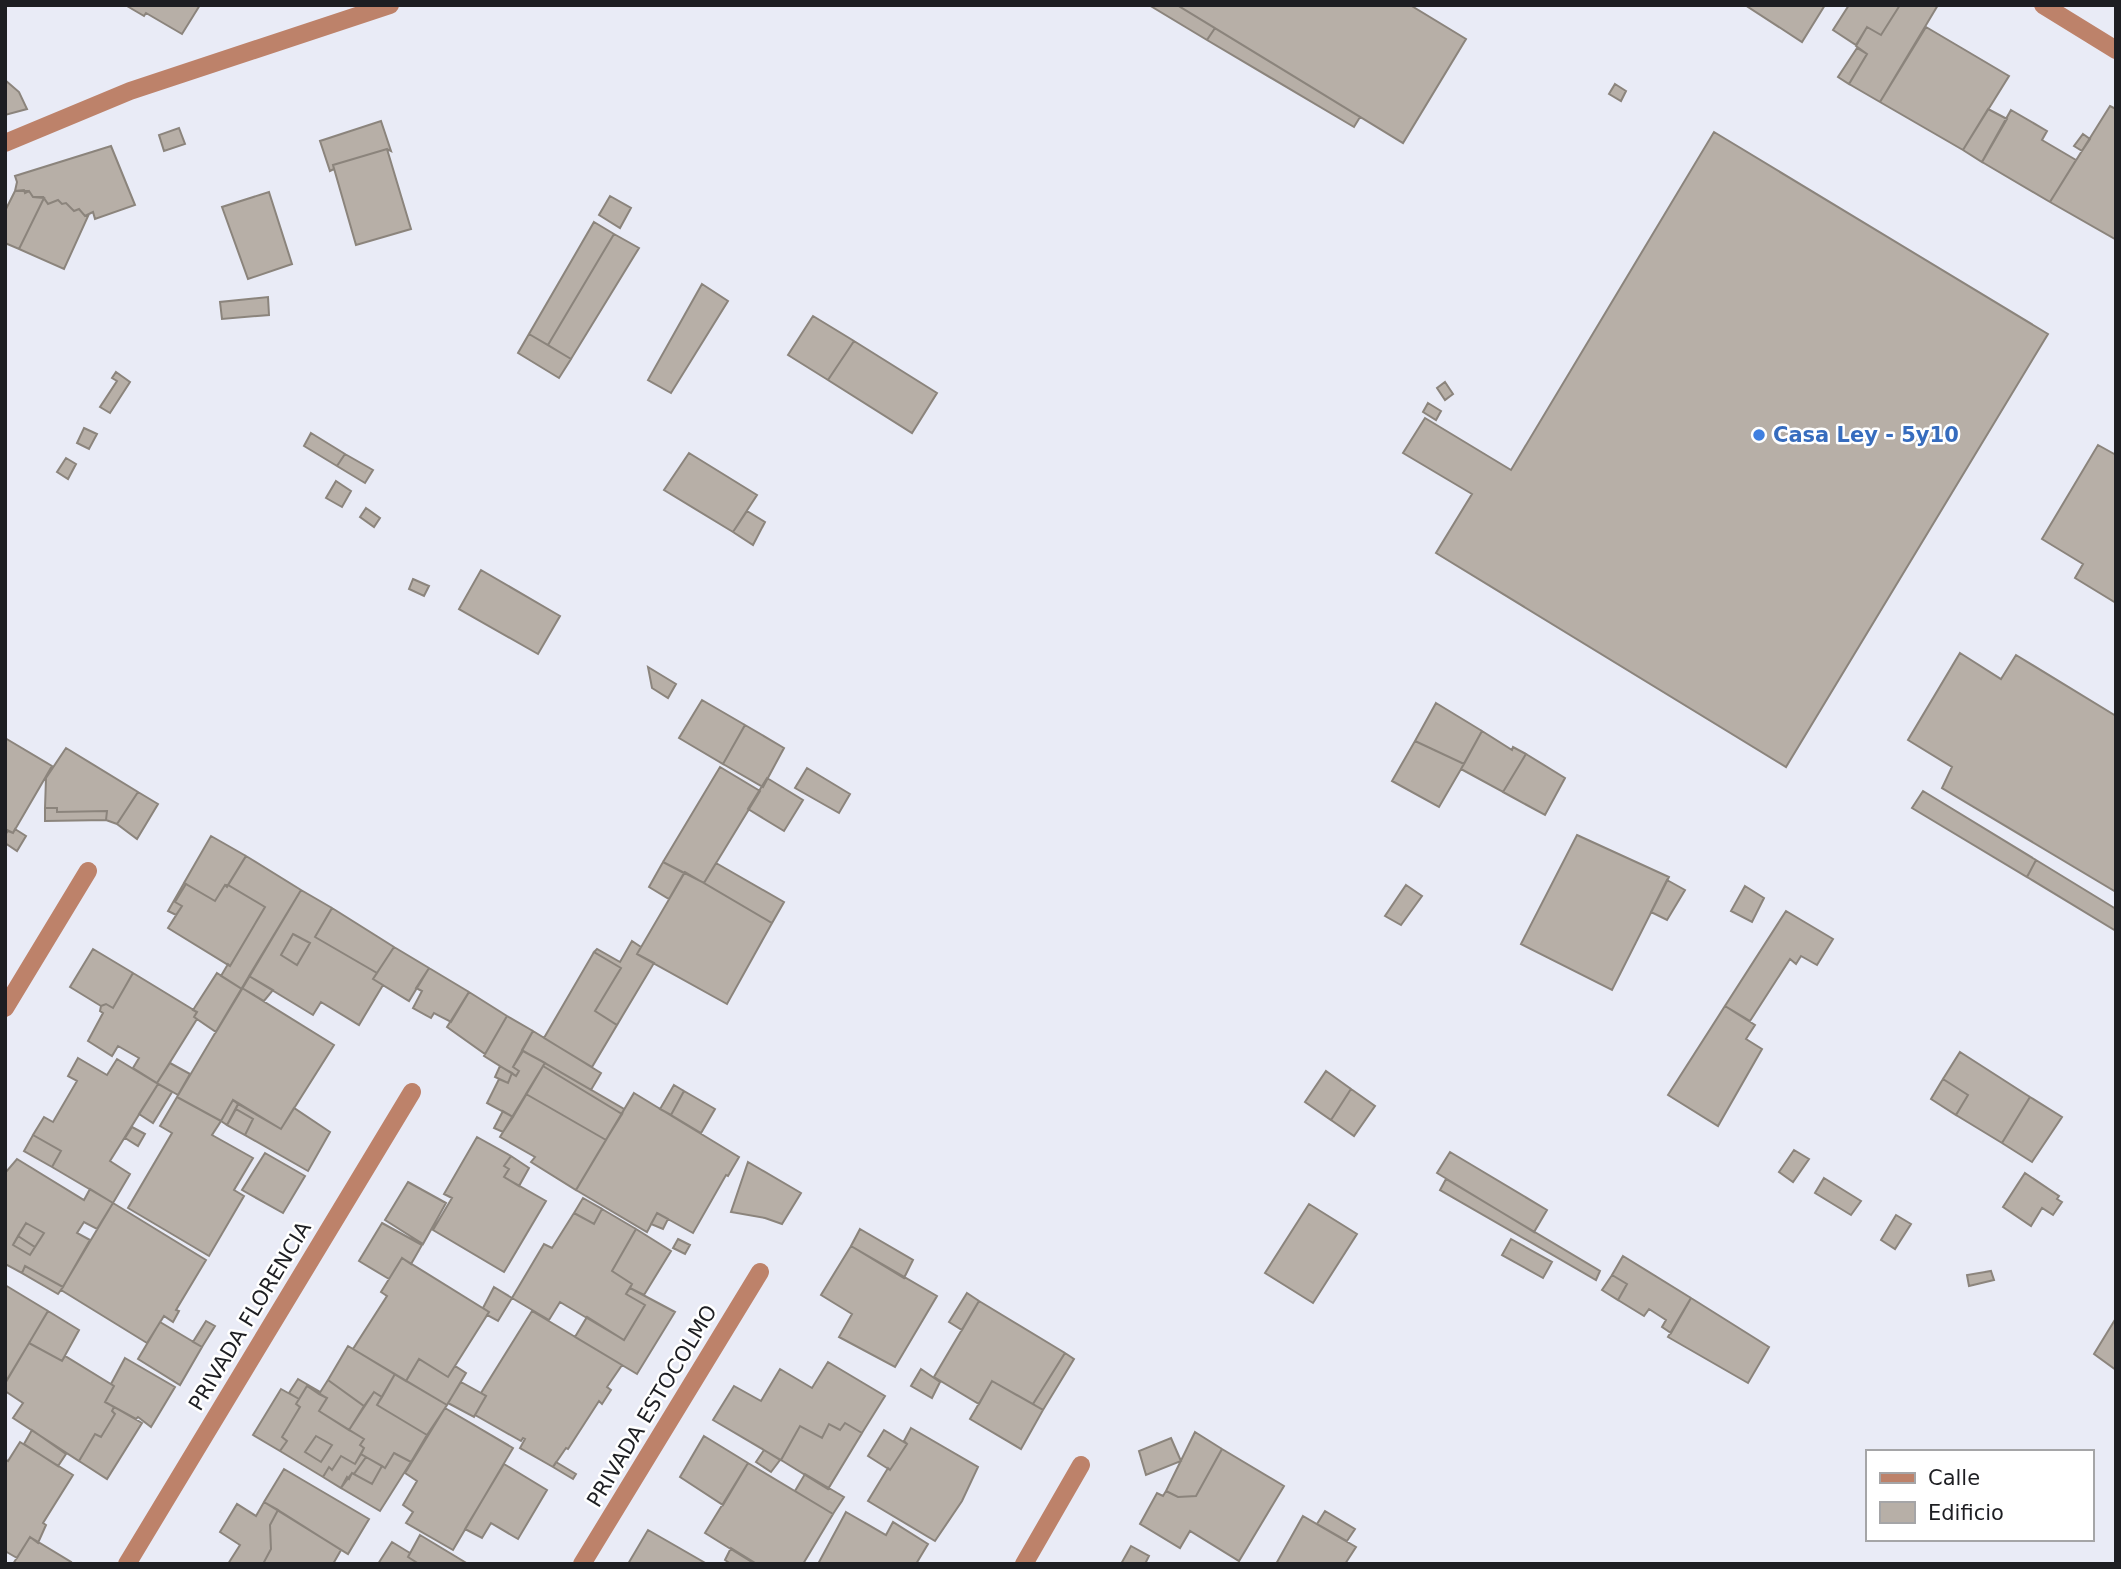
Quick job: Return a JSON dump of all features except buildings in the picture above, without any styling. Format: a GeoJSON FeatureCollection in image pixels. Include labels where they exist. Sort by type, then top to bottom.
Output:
{"type":"FeatureCollection","features":[{"type":"Feature","properties":{"kind":"street"},"geometry":{"type":"LineString","coordinates":[[5,143],[130,91],[390,5]]}},
{"type":"Feature","properties":{"kind":"street"},"geometry":{"type":"LineString","coordinates":[[2043,5],[2116,50]]}},
{"type":"Feature","properties":{"kind":"street"},"geometry":{"type":"LineString","coordinates":[[5,1008],[88,872]]}},
{"type":"Feature","properties":{"kind":"street","name":"PRIVADA FLORENCIA"},"geometry":{"type":"LineString","coordinates":[[127,1564],[412,1092]]}},
{"type":"Feature","properties":{"kind":"street","name":"PRIVADA ESTOCOLMO"},"geometry":{"type":"LineString","coordinates":[[582,1564],[760,1272]]}},
{"type":"Feature","properties":{"kind":"street"},"geometry":{"type":"LineString","coordinates":[[1024,1564],[1081,1465]]}},
{"type":"Feature","properties":{"kind":"place","name":"Casa Ley - 5y10"},"geometry":{"type":"Point","coordinates":[1759,435]}}]}
